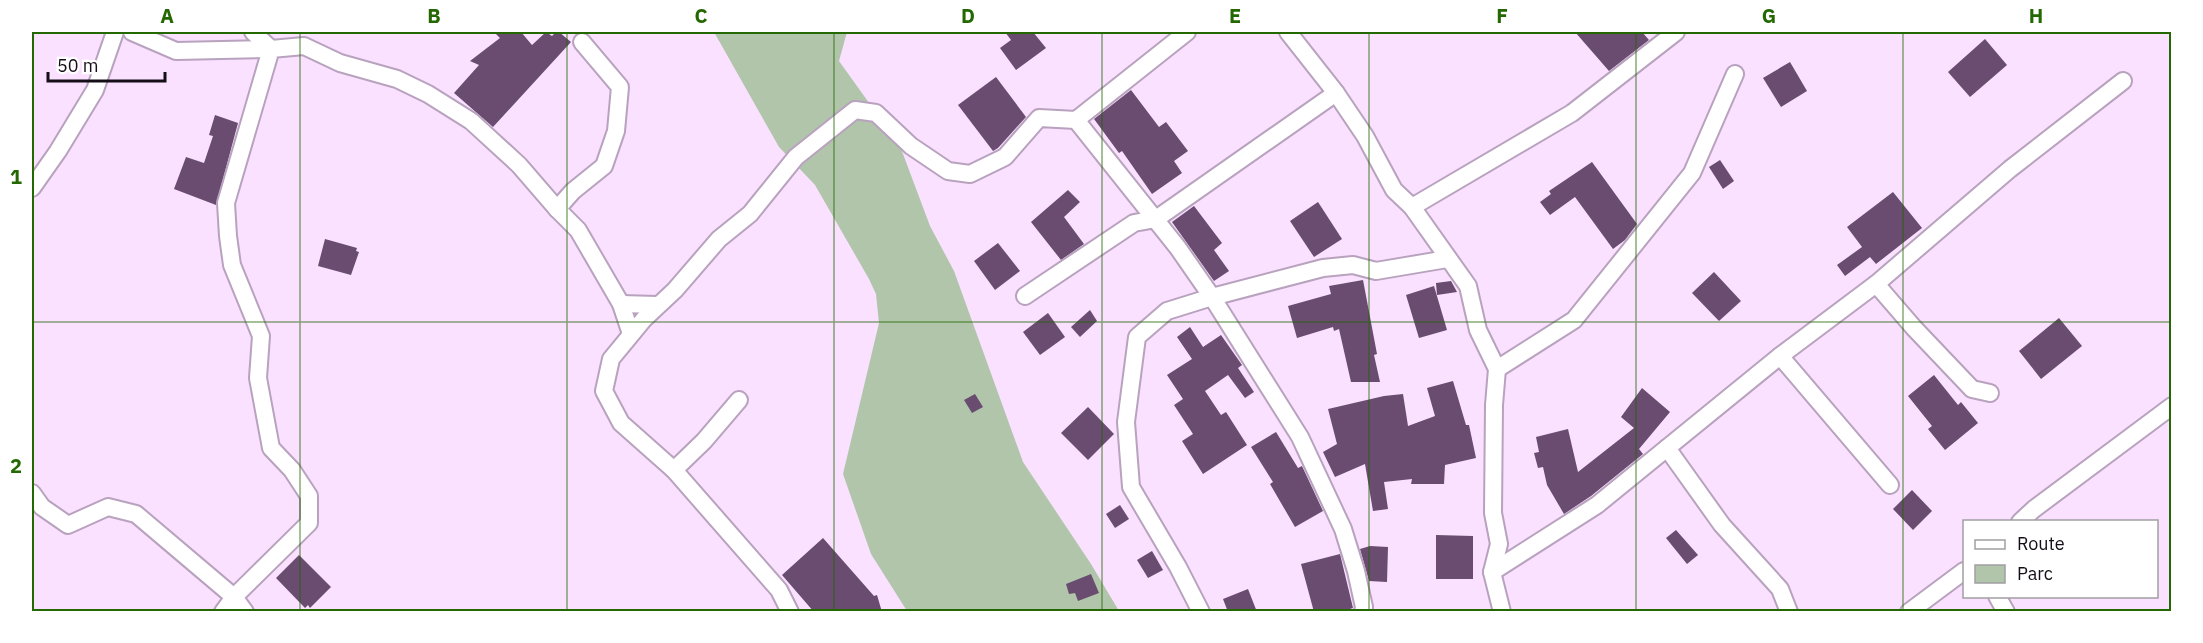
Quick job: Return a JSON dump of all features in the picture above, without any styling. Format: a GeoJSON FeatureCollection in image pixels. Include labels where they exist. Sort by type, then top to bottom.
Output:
{"type":"FeatureCollection","features":[{"type":"Feature","properties":{"kind":"street"},"geometry":{"type":"LineString","coordinates":[[32,188],[58,151],[95,90],[115,32]]}},
{"type":"Feature","properties":{"kind":"street"},"geometry":{"type":"LineString","coordinates":[[132,32],[176,51],[271,49],[304,45],[340,63],[397,79],[428,94],[471,121],[519,165],[578,230],[621,304],[631,334]]}},
{"type":"Feature","properties":{"kind":"street"},"geometry":{"type":"LineString","coordinates":[[253,32],[271,49]]}},
{"type":"Feature","properties":{"kind":"street"},"geometry":{"type":"LineString","coordinates":[[790,612],[779,590],[674,470],[621,423],[604,391],[611,359],[657,305],[675,290],[719,239],[750,214],[796,157],[855,110],[876,113],[911,146],[948,171],[970,174],[1005,157],[1039,118],[1076,120],[1187,32]]}},
{"type":"Feature","properties":{"kind":"street"},"geometry":{"type":"LineString","coordinates":[[1288,32],[1336,93],[1365,136],[1394,190],[1412,207],[1468,286],[1478,330],[1497,369],[1494,405],[1493,513],[1499,544],[1492,572],[1502,612]]}},
{"type":"Feature","properties":{"kind":"street"},"geometry":{"type":"LineString","coordinates":[[1412,207],[1572,113],[1677,32]]}},
{"type":"Feature","properties":{"kind":"street"},"geometry":{"type":"LineString","coordinates":[[557,209],[573,191],[604,166],[616,131],[620,87],[582,42]]}},
{"type":"Feature","properties":{"kind":"street"},"geometry":{"type":"LineString","coordinates":[[223,612],[234,597],[309,523],[309,496],[292,470],[271,448],[258,378],[261,336],[232,265],[228,236],[226,203],[271,49]]}},
{"type":"Feature","properties":{"kind":"street"},"geometry":{"type":"LineString","coordinates":[[1497,369],[1574,320],[1692,173],[1735,74]]}},
{"type":"Feature","properties":{"kind":"street"},"geometry":{"type":"LineString","coordinates":[[1492,572],[1597,505],[1780,356],[1876,284],[2010,169],[2123,81]]}},
{"type":"Feature","properties":{"kind":"street"},"geometry":{"type":"LineString","coordinates":[[1025,296],[1134,223],[1156,219],[1336,93]]}},
{"type":"Feature","properties":{"kind":"street"},"geometry":{"type":"LineString","coordinates":[[1076,120],[1156,219],[1212,297],[1300,437],[1343,529],[1356,571],[1364,607],[1363,612]]}},
{"type":"Feature","properties":{"kind":"street"},"geometry":{"type":"LineString","coordinates":[[1201,612],[1178,567],[1131,487],[1126,422],[1137,337],[1167,311],[1323,268],[1353,265],[1376,271],[1447,259]]}},
{"type":"Feature","properties":{"kind":"street"},"geometry":{"type":"LineString","coordinates":[[1876,284],[1972,389],[1990,393]]}},
{"type":"Feature","properties":{"kind":"street"},"geometry":{"type":"LineString","coordinates":[[621,304],[657,305]]}},
{"type":"Feature","properties":{"kind":"street"},"geometry":{"type":"LineString","coordinates":[[1780,356],[1890,484]]}},
{"type":"Feature","properties":{"kind":"street"},"geometry":{"type":"LineString","coordinates":[[674,470],[704,441],[739,400]]}},
{"type":"Feature","properties":{"kind":"street"},"geometry":{"type":"LineString","coordinates":[[2022,520],[2172,406]]}},
{"type":"Feature","properties":{"kind":"street"},"geometry":{"type":"LineString","coordinates":[[1667,448],[1722,525],[1780,589],[1789,612]]}},
{"type":"Feature","properties":{"kind":"street"},"geometry":{"type":"LineString","coordinates":[[32,493],[42,507],[68,525],[108,507],[136,514],[234,597],[245,612]]}},
{"type":"Feature","properties":{"kind":"street"},"geometry":{"type":"LineString","coordinates":[[1909,612],[1963,572]]}},
{"type":"Feature","properties":{"kind":"street"},"geometry":{"type":"LineString","coordinates":[[1998,598],[2006,612]]}},
{"type":"Feature","properties":{"kind":"green space"},"geometry":{"type":"Polygon","coordinates":[[[714,32],[847,32],[839,61],[900,146],[930,226],[954,271],[1023,462],[1091,564],[1119,611],[907,611],[871,554],[843,474],[879,323],[876,294],[815,185],[779,147],[714,32]]]}},
{"type":"Feature","properties":{"kind":"building"},"geometry":{"type":"Polygon","coordinates":[[[494,32],[521,32],[532,45],[546,32],[552,36],[559,32],[571,42],[493,127],[454,93],[479,65],[470,61],[500,38],[494,32]]]}},
{"type":"Feature","properties":{"kind":"building"},"geometry":{"type":"Polygon","coordinates":[[[1005,32],[1033,32],[1046,48],[1016,70],[1000,48],[1011,40],[1005,32]]]}},
{"type":"Feature","properties":{"kind":"building"},"geometry":{"type":"Polygon","coordinates":[[[1575,32],[1642,32],[1649,40],[1609,71],[1575,32]]]}},
{"type":"Feature","properties":{"kind":"building"},"geometry":{"type":"Polygon","coordinates":[[[1985,39],[2007,65],[1970,97],[1948,72],[1985,39]]]}},
{"type":"Feature","properties":{"kind":"building"},"geometry":{"type":"Polygon","coordinates":[[[1790,62],[1807,91],[1781,107],[1763,78],[1790,62]]]}},
{"type":"Feature","properties":{"kind":"building"},"geometry":{"type":"Polygon","coordinates":[[[996,77],[1026,117],[993,151],[958,105],[996,77]]]}},
{"type":"Feature","properties":{"kind":"building"},"geometry":{"type":"Polygon","coordinates":[[[1131,90],[1159,127],[1166,122],[1188,151],[1174,161],[1182,173],[1152,194],[1122,151],[1119,153],[1094,119],[1131,90]]]}},
{"type":"Feature","properties":{"kind":"building"},"geometry":{"type":"Polygon","coordinates":[[[215,115],[238,123],[216,205],[174,189],[186,157],[204,163],[213,136],[209,135],[215,115]]]}},
{"type":"Feature","properties":{"kind":"building"},"geometry":{"type":"Polygon","coordinates":[[[1720,160],[1734,181],[1723,189],[1709,167],[1720,160]]]}},
{"type":"Feature","properties":{"kind":"building"},"geometry":{"type":"Polygon","coordinates":[[[1592,162],[1637,224],[1625,240],[1613,249],[1575,197],[1550,215],[1540,202],[1551,194],[1549,191],[1592,162]]]}},
{"type":"Feature","properties":{"kind":"building"},"geometry":{"type":"Polygon","coordinates":[[[1068,190],[1080,202],[1064,217],[1084,244],[1061,260],[1031,222],[1068,190]]]}},
{"type":"Feature","properties":{"kind":"building"},"geometry":{"type":"Polygon","coordinates":[[[1893,192],[1922,228],[1876,264],[1870,257],[1845,276],[1837,265],[1862,247],[1847,227],[1893,192]]]}},
{"type":"Feature","properties":{"kind":"building"},"geometry":{"type":"Polygon","coordinates":[[[1318,202],[1342,239],[1314,257],[1290,221],[1318,202]]]}},
{"type":"Feature","properties":{"kind":"building"},"geometry":{"type":"Polygon","coordinates":[[[1194,206],[1222,243],[1214,250],[1229,271],[1214,281],[1172,222],[1194,206]]]}},
{"type":"Feature","properties":{"kind":"building"},"geometry":{"type":"Polygon","coordinates":[[[325,239],[357,248],[356,251],[359,252],[351,275],[318,266],[325,239]]]}},
{"type":"Feature","properties":{"kind":"building"},"geometry":{"type":"Polygon","coordinates":[[[998,243],[1020,271],[995,290],[974,261],[998,243]]]}},
{"type":"Feature","properties":{"kind":"building"},"geometry":{"type":"Polygon","coordinates":[[[1714,272],[1741,301],[1719,321],[1692,293],[1714,272]]]}},
{"type":"Feature","properties":{"kind":"building"},"geometry":{"type":"Polygon","coordinates":[[[1363,280],[1380,382],[1351,382],[1339,329],[1334,331],[1333,327],[1297,338],[1288,306],[1331,294],[1329,286],[1363,280]]]}},
{"type":"Feature","properties":{"kind":"building"},"geometry":{"type":"Polygon","coordinates":[[[1451,281],[1457,292],[1437,295],[1436,283],[1451,281]]]}},
{"type":"Feature","properties":{"kind":"building"},"geometry":{"type":"Polygon","coordinates":[[[1434,286],[1447,330],[1419,338],[1406,295],[1434,286]]]}},
{"type":"Feature","properties":{"kind":"building"},"geometry":{"type":"Polygon","coordinates":[[[1090,310],[1097,321],[1080,337],[1071,327],[1090,310]]]}},
{"type":"Feature","properties":{"kind":"building"},"geometry":{"type":"Polygon","coordinates":[[[1048,313],[1065,337],[1040,355],[1023,332],[1048,313]]]}},
{"type":"Feature","properties":{"kind":"building"},"geometry":{"type":"Polygon","coordinates":[[[2059,318],[2082,346],[2041,379],[2019,351],[2059,318]]]}},
{"type":"Feature","properties":{"kind":"building"},"geometry":{"type":"Polygon","coordinates":[[[1190,327],[1203,347],[1221,335],[1242,365],[1238,368],[1254,392],[1245,398],[1228,375],[1205,391],[1221,415],[1226,412],[1247,445],[1203,474],[1182,441],[1193,434],[1174,405],[1183,399],[1167,375],[1192,359],[1177,337],[1190,327]]]}},
{"type":"Feature","properties":{"kind":"building"},"geometry":{"type":"Polygon","coordinates":[[[1934,375],[1958,405],[1961,402],[1978,423],[1945,450],[1928,429],[1932,426],[1908,396],[1934,375]]]}},
{"type":"Feature","properties":{"kind":"building"},"geometry":{"type":"Polygon","coordinates":[[[1453,381],[1466,425],[1469,425],[1476,458],[1445,465],[1444,484],[1411,484],[1412,479],[1384,482],[1388,509],[1373,511],[1365,464],[1335,477],[1323,452],[1337,444],[1328,409],[1403,394],[1408,426],[1435,416],[1427,388],[1453,381]]]}},
{"type":"Feature","properties":{"kind":"building"},"geometry":{"type":"Polygon","coordinates":[[[1642,388],[1670,412],[1639,449],[1643,454],[1591,496],[1564,514],[1547,485],[1543,467],[1538,468],[1534,453],[1539,452],[1536,437],[1568,429],[1578,472],[1634,428],[1621,417],[1642,388]]]}},
{"type":"Feature","properties":{"kind":"building"},"geometry":{"type":"Polygon","coordinates":[[[975,394],[983,407],[972,413],[964,400],[975,394]]]}},
{"type":"Feature","properties":{"kind":"building"},"geometry":{"type":"Polygon","coordinates":[[[1088,407],[1114,434],[1088,460],[1061,433],[1088,407]]]}},
{"type":"Feature","properties":{"kind":"building"},"geometry":{"type":"Polygon","coordinates":[[[1276,432],[1298,468],[1302,466],[1323,511],[1295,527],[1270,484],[1273,482],[1251,447],[1276,432]]]}},
{"type":"Feature","properties":{"kind":"building"},"geometry":{"type":"Polygon","coordinates":[[[1912,490],[1932,511],[1913,530],[1893,509],[1912,490]]]}},
{"type":"Feature","properties":{"kind":"building"},"geometry":{"type":"Polygon","coordinates":[[[1120,505],[1129,519],[1115,528],[1106,514],[1120,505]]]}},
{"type":"Feature","properties":{"kind":"building"},"geometry":{"type":"Polygon","coordinates":[[[1676,530],[1698,555],[1687,564],[1666,538],[1676,530]]]}},
{"type":"Feature","properties":{"kind":"building"},"geometry":{"type":"Polygon","coordinates":[[[1436,535],[1473,536],[1473,579],[1436,579],[1436,535]]]}},
{"type":"Feature","properties":{"kind":"building"},"geometry":{"type":"Polygon","coordinates":[[[823,538],[874,596],[877,595],[882,612],[814,612],[782,575],[823,538]]]}},
{"type":"Feature","properties":{"kind":"building"},"geometry":{"type":"Polygon","coordinates":[[[1370,546],[1388,547],[1387,582],[1369,581],[1360,549],[1370,546]]]}},
{"type":"Feature","properties":{"kind":"building"},"geometry":{"type":"Polygon","coordinates":[[[1152,551],[1163,570],[1148,578],[1137,560],[1152,551]]]}},
{"type":"Feature","properties":{"kind":"building"},"geometry":{"type":"Polygon","coordinates":[[[1340,554],[1353,608],[1340,612],[1314,612],[1301,564],[1340,554]]]}},
{"type":"Feature","properties":{"kind":"building"},"geometry":{"type":"Polygon","coordinates":[[[299,555],[331,587],[310,608],[308,605],[305,608],[276,578],[299,555]]]}},
{"type":"Feature","properties":{"kind":"building"},"geometry":{"type":"Polygon","coordinates":[[[1091,574],[1099,593],[1078,601],[1075,593],[1069,594],[1066,584],[1091,574]]]}},
{"type":"Feature","properties":{"kind":"building"},"geometry":{"type":"Polygon","coordinates":[[[1248,589],[1257,612],[1228,612],[1223,599],[1248,589]]]}}]}
